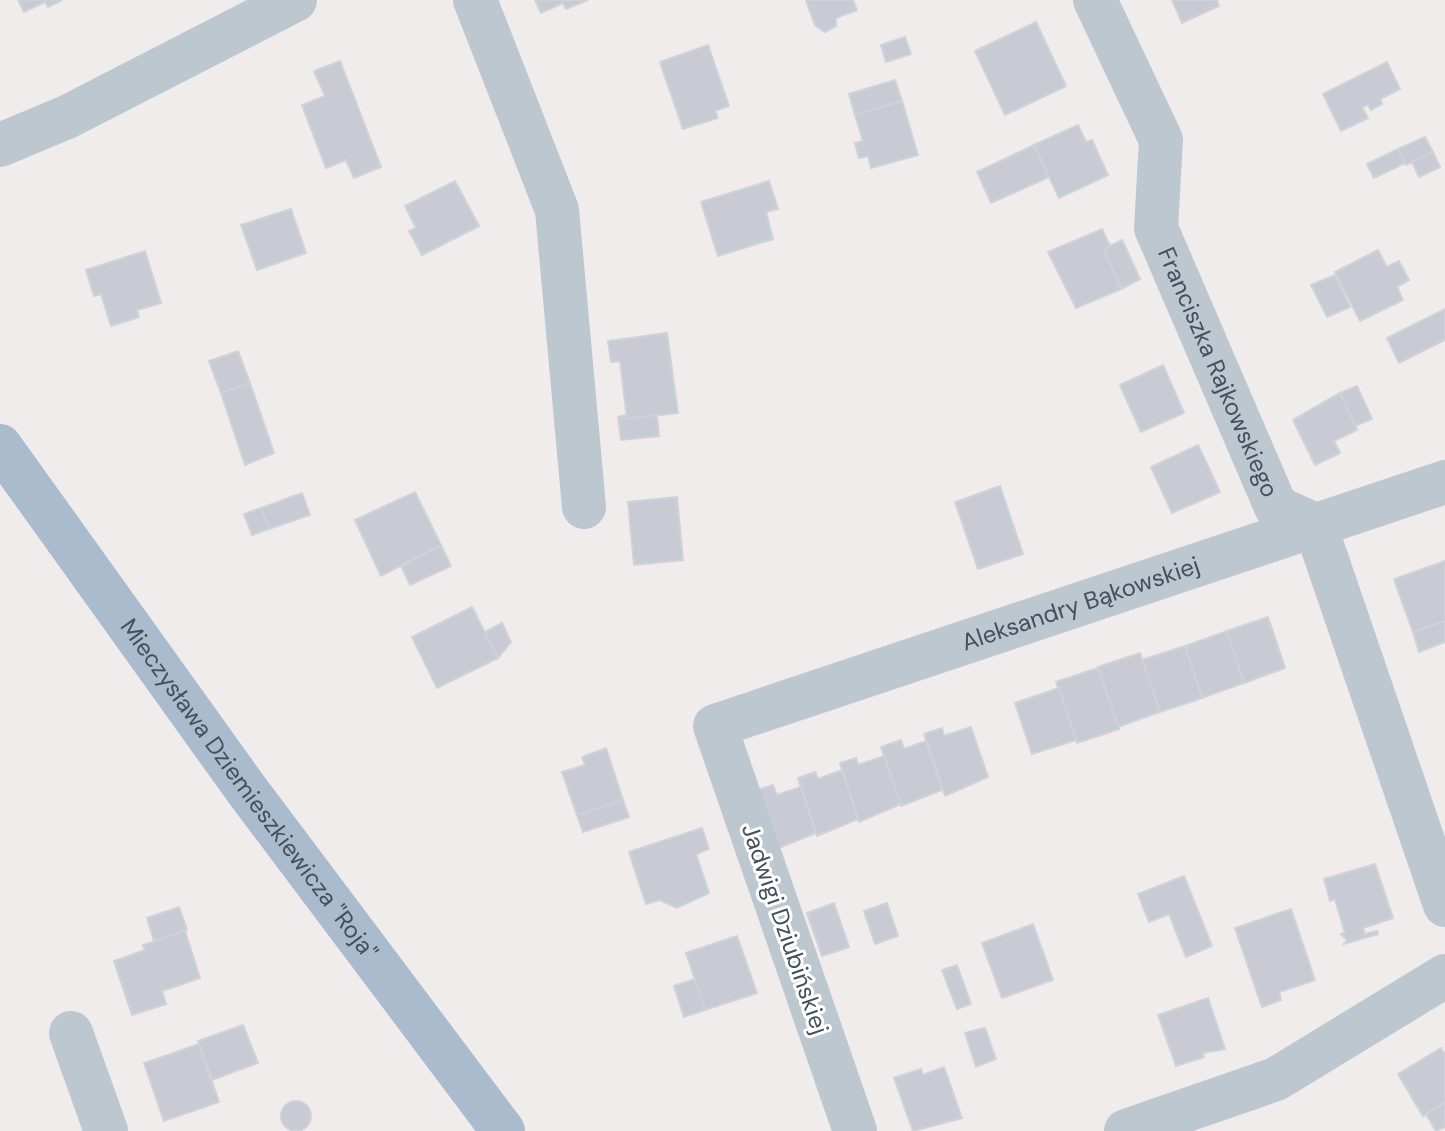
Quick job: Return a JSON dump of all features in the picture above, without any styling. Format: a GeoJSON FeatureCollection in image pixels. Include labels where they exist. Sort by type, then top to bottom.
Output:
{"type":"FeatureCollection","features":[{"type":"Feature","properties":{"kind":"main road","name":"Mieczysława Dziemieszkiewicza \"Roja\""},"geometry":{"type":"LineString","coordinates":[[0,446],[246,789],[503,1131]]}},
{"type":"Feature","properties":{"kind":"street"},"geometry":{"type":"LineString","coordinates":[[0,145],[67,117],[295,0]]}},
{"type":"Feature","properties":{"kind":"street"},"geometry":{"type":"LineString","coordinates":[[475,0],[557,210],[584,507]]}},
{"type":"Feature","properties":{"kind":"street","name":"Franciszka Rajkowskiego"},"geometry":{"type":"LineString","coordinates":[[1095,0],[1161,140],[1156,228],[1276,507],[1315,525]]}},
{"type":"Feature","properties":{"kind":"street","name":"Aleksandry Bąkowskiej"},"geometry":{"type":"LineString","coordinates":[[715,726],[1445,482]]}},
{"type":"Feature","properties":{"kind":"street"},"geometry":{"type":"LineString","coordinates":[[1315,525],[1445,905]]}},
{"type":"Feature","properties":{"kind":"street","name":"Jadwigi Dziubińskiej"},"geometry":{"type":"LineString","coordinates":[[715,726],[855,1131]]}},
{"type":"Feature","properties":{"kind":"street"},"geometry":{"type":"LineString","coordinates":[[1126,1131],[1276,1079],[1445,976]]}},
{"type":"Feature","properties":{"kind":"street"},"geometry":{"type":"LineString","coordinates":[[71,1033],[106,1131]]}},
{"type":"Feature","properties":{"kind":"building"},"geometry":{"type":"Polygon","coordinates":[[[18,0],[62,0],[48,7],[45,2],[24,12],[18,0]]]}},
{"type":"Feature","properties":{"kind":"building"},"geometry":{"type":"Polygon","coordinates":[[[535,0],[588,0],[566,9],[563,3],[541,13],[535,0]]]}},
{"type":"Feature","properties":{"kind":"building"},"geometry":{"type":"Polygon","coordinates":[[[806,0],[853,0],[857,10],[836,18],[836,26],[825,32],[815,25],[806,0]]]}},
{"type":"Feature","properties":{"kind":"building"},"geometry":{"type":"Polygon","coordinates":[[[1172,0],[1217,0],[1219,6],[1182,23],[1172,0]]]}},
{"type":"Feature","properties":{"kind":"building"},"geometry":{"type":"Polygon","coordinates":[[[1036,22],[1066,86],[1005,115],[975,51],[1036,22]]]}},
{"type":"Feature","properties":{"kind":"building"},"geometry":{"type":"Polygon","coordinates":[[[905,37],[911,54],[886,62],[881,45],[905,37]]]}},
{"type":"Feature","properties":{"kind":"building"},"geometry":{"type":"Polygon","coordinates":[[[708,45],[729,106],[715,111],[718,118],[683,129],[660,62],[708,45]]]}},
{"type":"Feature","properties":{"kind":"building"},"geometry":{"type":"Polygon","coordinates":[[[340,61],[381,167],[354,178],[346,160],[326,168],[302,105],[325,96],[314,71],[340,61]]]}},
{"type":"Feature","properties":{"kind":"building"},"geometry":{"type":"Polygon","coordinates":[[[1387,62],[1400,89],[1380,99],[1382,104],[1371,110],[1368,105],[1362,107],[1368,118],[1341,131],[1323,94],[1387,62]]]}},
{"type":"Feature","properties":{"kind":"building"},"geometry":{"type":"Polygon","coordinates":[[[895,80],[902,101],[855,115],[849,94],[895,80]]]}},
{"type":"Feature","properties":{"kind":"building"},"geometry":{"type":"Polygon","coordinates":[[[902,101],[918,155],[871,168],[868,156],[859,158],[855,143],[863,141],[855,115],[902,101]]]}},
{"type":"Feature","properties":{"kind":"building"},"geometry":{"type":"Polygon","coordinates":[[[1078,125],[1086,142],[1092,140],[1108,175],[1059,198],[1034,145],[1078,125]]]}},
{"type":"Feature","properties":{"kind":"building"},"geometry":{"type":"Polygon","coordinates":[[[1425,137],[1433,152],[1406,165],[1398,149],[1425,137]]]}},
{"type":"Feature","properties":{"kind":"building"},"geometry":{"type":"Polygon","coordinates":[[[1034,145],[1049,177],[991,203],[977,172],[1034,145]]]}},
{"type":"Feature","properties":{"kind":"building"},"geometry":{"type":"Polygon","coordinates":[[[1398,149],[1405,163],[1374,178],[1367,164],[1398,149]]]}},
{"type":"Feature","properties":{"kind":"building"},"geometry":{"type":"Polygon","coordinates":[[[1433,152],[1440,167],[1419,177],[1412,162],[1433,152]]]}},
{"type":"Feature","properties":{"kind":"building"},"geometry":{"type":"Polygon","coordinates":[[[455,181],[479,226],[422,255],[409,231],[416,228],[405,206],[455,181]]]}},
{"type":"Feature","properties":{"kind":"building"},"geometry":{"type":"Polygon","coordinates":[[[769,181],[778,209],[766,212],[773,239],[718,256],[701,202],[769,181]]]}},
{"type":"Feature","properties":{"kind":"building"},"geometry":{"type":"Polygon","coordinates":[[[291,209],[306,253],[257,270],[241,225],[291,209]]]}},
{"type":"Feature","properties":{"kind":"building"},"geometry":{"type":"Polygon","coordinates":[[[1102,229],[1110,246],[1104,249],[1121,289],[1076,308],[1048,252],[1102,229]]]}},
{"type":"Feature","properties":{"kind":"building"},"geometry":{"type":"Polygon","coordinates":[[[1122,240],[1140,279],[1121,289],[1104,249],[1122,240]]]}},
{"type":"Feature","properties":{"kind":"building"},"geometry":{"type":"Polygon","coordinates":[[[1378,250],[1387,267],[1399,261],[1409,280],[1397,287],[1403,300],[1360,321],[1335,272],[1378,250]]]}},
{"type":"Feature","properties":{"kind":"building"},"geometry":{"type":"Polygon","coordinates":[[[145,251],[161,303],[137,310],[139,317],[111,326],[101,294],[94,296],[86,270],[145,251]]]}},
{"type":"Feature","properties":{"kind":"building"},"geometry":{"type":"Polygon","coordinates":[[[1335,275],[1350,307],[1327,317],[1311,285],[1335,275]]]}},
{"type":"Feature","properties":{"kind":"building"},"geometry":{"type":"Polygon","coordinates":[[[1445,309],[1445,340],[1399,363],[1387,338],[1445,309]]]}},
{"type":"Feature","properties":{"kind":"building"},"geometry":{"type":"Polygon","coordinates":[[[667,333],[678,413],[627,419],[620,361],[611,362],[608,341],[667,333]]]}},
{"type":"Feature","properties":{"kind":"building"},"geometry":{"type":"Polygon","coordinates":[[[238,351],[250,383],[221,393],[209,361],[238,351]]]}},
{"type":"Feature","properties":{"kind":"building"},"geometry":{"type":"Polygon","coordinates":[[[1163,365],[1184,413],[1141,432],[1120,385],[1163,365]]]}},
{"type":"Feature","properties":{"kind":"building"},"geometry":{"type":"Polygon","coordinates":[[[250,383],[274,453],[245,465],[221,393],[250,383]]]}},
{"type":"Feature","properties":{"kind":"building"},"geometry":{"type":"Polygon","coordinates":[[[1357,386],[1372,419],[1355,426],[1340,393],[1357,386]]]}},
{"type":"Feature","properties":{"kind":"building"},"geometry":{"type":"Polygon","coordinates":[[[1340,393],[1357,430],[1334,441],[1340,453],[1315,465],[1293,420],[1340,393]]]}},
{"type":"Feature","properties":{"kind":"building"},"geometry":{"type":"Polygon","coordinates":[[[626,415],[627,419],[657,415],[659,436],[621,440],[618,417],[626,415]]]}},
{"type":"Feature","properties":{"kind":"building"},"geometry":{"type":"Polygon","coordinates":[[[1198,445],[1220,492],[1172,513],[1151,467],[1198,445]]]}},
{"type":"Feature","properties":{"kind":"building"},"geometry":{"type":"Polygon","coordinates":[[[1000,486],[1023,554],[978,569],[955,502],[1000,486]]]}},
{"type":"Feature","properties":{"kind":"building"},"geometry":{"type":"Polygon","coordinates":[[[415,492],[441,545],[381,576],[355,520],[415,492]]]}},
{"type":"Feature","properties":{"kind":"building"},"geometry":{"type":"Polygon","coordinates":[[[302,493],[310,515],[269,529],[261,508],[302,493]]]}},
{"type":"Feature","properties":{"kind":"building"},"geometry":{"type":"Polygon","coordinates":[[[677,497],[683,560],[634,565],[628,502],[677,497]]]}},
{"type":"Feature","properties":{"kind":"building"},"geometry":{"type":"Polygon","coordinates":[[[261,508],[269,529],[252,535],[244,514],[261,508]]]}},
{"type":"Feature","properties":{"kind":"building"},"geometry":{"type":"Polygon","coordinates":[[[441,545],[451,566],[410,585],[401,566],[441,545]]]}},
{"type":"Feature","properties":{"kind":"building"},"geometry":{"type":"Polygon","coordinates":[[[1445,561],[1445,621],[1413,632],[1394,579],[1445,561]]]}},
{"type":"Feature","properties":{"kind":"building"},"geometry":{"type":"Polygon","coordinates":[[[472,607],[498,658],[437,688],[412,637],[472,607]]]}},
{"type":"Feature","properties":{"kind":"building"},"geometry":{"type":"Polygon","coordinates":[[[1268,617],[1285,668],[1244,683],[1227,631],[1268,617]]]}},
{"type":"Feature","properties":{"kind":"building"},"geometry":{"type":"Polygon","coordinates":[[[1445,621],[1445,642],[1419,652],[1413,632],[1445,621]]]}},
{"type":"Feature","properties":{"kind":"building"},"geometry":{"type":"Polygon","coordinates":[[[502,623],[511,642],[498,658],[485,632],[502,623]]]}},
{"type":"Feature","properties":{"kind":"building"},"geometry":{"type":"Polygon","coordinates":[[[1227,631],[1244,683],[1202,698],[1185,646],[1227,631]]]}},
{"type":"Feature","properties":{"kind":"building"},"geometry":{"type":"Polygon","coordinates":[[[1185,646],[1202,698],[1160,712],[1142,660],[1185,646]]]}},
{"type":"Feature","properties":{"kind":"building"},"geometry":{"type":"Polygon","coordinates":[[[1140,653],[1160,712],[1118,727],[1098,667],[1140,653]]]}},
{"type":"Feature","properties":{"kind":"building"},"geometry":{"type":"Polygon","coordinates":[[[1098,668],[1119,729],[1077,743],[1056,682],[1098,668]]]}},
{"type":"Feature","properties":{"kind":"building"},"geometry":{"type":"Polygon","coordinates":[[[1059,688],[1076,740],[1032,754],[1015,703],[1059,688]]]}},
{"type":"Feature","properties":{"kind":"building"},"geometry":{"type":"Polygon","coordinates":[[[971,727],[988,777],[945,796],[924,734],[942,728],[944,736],[971,727]]]}},
{"type":"Feature","properties":{"kind":"building"},"geometry":{"type":"Polygon","coordinates":[[[901,740],[904,749],[926,741],[942,790],[901,806],[881,747],[901,740]]]}},
{"type":"Feature","properties":{"kind":"building"},"geometry":{"type":"Polygon","coordinates":[[[606,748],[623,800],[577,815],[562,772],[585,765],[582,757],[606,748]]]}},
{"type":"Feature","properties":{"kind":"building"},"geometry":{"type":"Polygon","coordinates":[[[884,756],[901,804],[859,822],[840,763],[856,758],[858,765],[884,756]]]}},
{"type":"Feature","properties":{"kind":"building"},"geometry":{"type":"Polygon","coordinates":[[[842,770],[858,819],[817,836],[798,778],[815,772],[818,779],[842,770]]]}},
{"type":"Feature","properties":{"kind":"building"},"geometry":{"type":"Polygon","coordinates":[[[773,785],[777,795],[801,787],[816,833],[774,850],[755,791],[773,785]]]}},
{"type":"Feature","properties":{"kind":"building"},"geometry":{"type":"Polygon","coordinates":[[[623,800],[629,817],[583,832],[577,815],[623,800]]]}},
{"type":"Feature","properties":{"kind":"building"},"geometry":{"type":"Polygon","coordinates":[[[702,828],[709,849],[696,854],[709,893],[677,908],[660,900],[646,904],[629,852],[702,828]]]}},
{"type":"Feature","properties":{"kind":"building"},"geometry":{"type":"Polygon","coordinates":[[[1375,864],[1393,918],[1363,928],[1365,934],[1377,931],[1378,934],[1344,944],[1347,940],[1341,934],[1345,933],[1335,899],[1330,901],[1324,879],[1375,864]]]}},
{"type":"Feature","properties":{"kind":"building"},"geometry":{"type":"Polygon","coordinates":[[[1184,876],[1212,946],[1186,957],[1169,914],[1149,922],[1138,894],[1184,876]]]}},
{"type":"Feature","properties":{"kind":"building"},"geometry":{"type":"Polygon","coordinates":[[[834,903],[849,947],[822,956],[807,913],[834,903]]]}},
{"type":"Feature","properties":{"kind":"building"},"geometry":{"type":"Polygon","coordinates":[[[887,903],[898,936],[875,944],[864,911],[887,903]]]}},
{"type":"Feature","properties":{"kind":"building"},"geometry":{"type":"Polygon","coordinates":[[[179,907],[187,930],[154,941],[147,918],[179,907]]]}},
{"type":"Feature","properties":{"kind":"building"},"geometry":{"type":"Polygon","coordinates":[[[1291,909],[1315,980],[1279,992],[1281,1000],[1262,1007],[1235,928],[1291,909]]]}},
{"type":"Feature","properties":{"kind":"building"},"geometry":{"type":"Polygon","coordinates":[[[1033,924],[1053,980],[1002,998],[982,943],[1033,924]]]}},
{"type":"Feature","properties":{"kind":"building"},"geometry":{"type":"Polygon","coordinates":[[[185,931],[200,978],[162,991],[166,1004],[132,1015],[114,961],[145,950],[143,945],[185,931]]]}},
{"type":"Feature","properties":{"kind":"building"},"geometry":{"type":"Polygon","coordinates":[[[737,936],[757,993],[705,1010],[686,953],[737,936]]]}},
{"type":"Feature","properties":{"kind":"building"},"geometry":{"type":"Polygon","coordinates":[[[957,965],[971,1004],[957,1009],[942,970],[957,965]]]}},
{"type":"Feature","properties":{"kind":"building"},"geometry":{"type":"Polygon","coordinates":[[[695,979],[705,1010],[684,1017],[674,986],[695,979]]]}},
{"type":"Feature","properties":{"kind":"building"},"geometry":{"type":"Polygon","coordinates":[[[1208,998],[1225,1049],[1203,1053],[1204,1057],[1176,1066],[1158,1015],[1208,998]]]}},
{"type":"Feature","properties":{"kind":"building"},"geometry":{"type":"Polygon","coordinates":[[[243,1025],[258,1063],[212,1080],[198,1041],[243,1025]]]}},
{"type":"Feature","properties":{"kind":"building"},"geometry":{"type":"Polygon","coordinates":[[[985,1028],[996,1059],[976,1067],[965,1033],[985,1028]]]}},
{"type":"Feature","properties":{"kind":"building"},"geometry":{"type":"Polygon","coordinates":[[[199,1044],[219,1102],[164,1121],[144,1063],[199,1044]]]}},
{"type":"Feature","properties":{"kind":"building"},"geometry":{"type":"Polygon","coordinates":[[[1441,1048],[1445,1054],[1445,1102],[1423,1116],[1398,1074],[1441,1048]]]}},
{"type":"Feature","properties":{"kind":"building"},"geometry":{"type":"Polygon","coordinates":[[[944,1067],[962,1118],[913,1131],[894,1078],[921,1069],[923,1075],[944,1067]]]}},
{"type":"Feature","properties":{"kind":"building"},"geometry":{"type":"Polygon","coordinates":[[[296,1101],[302,1102],[310,1110],[310,1122],[302,1130],[296,1131],[290,1130],[282,1122],[281,1116],[282,1110],[290,1102],[296,1101]]]}},
{"type":"Feature","properties":{"kind":"building"},"geometry":{"type":"Polygon","coordinates":[[[1445,1102],[1445,1127],[1436,1131],[1426,1114],[1445,1102]]]}}]}
